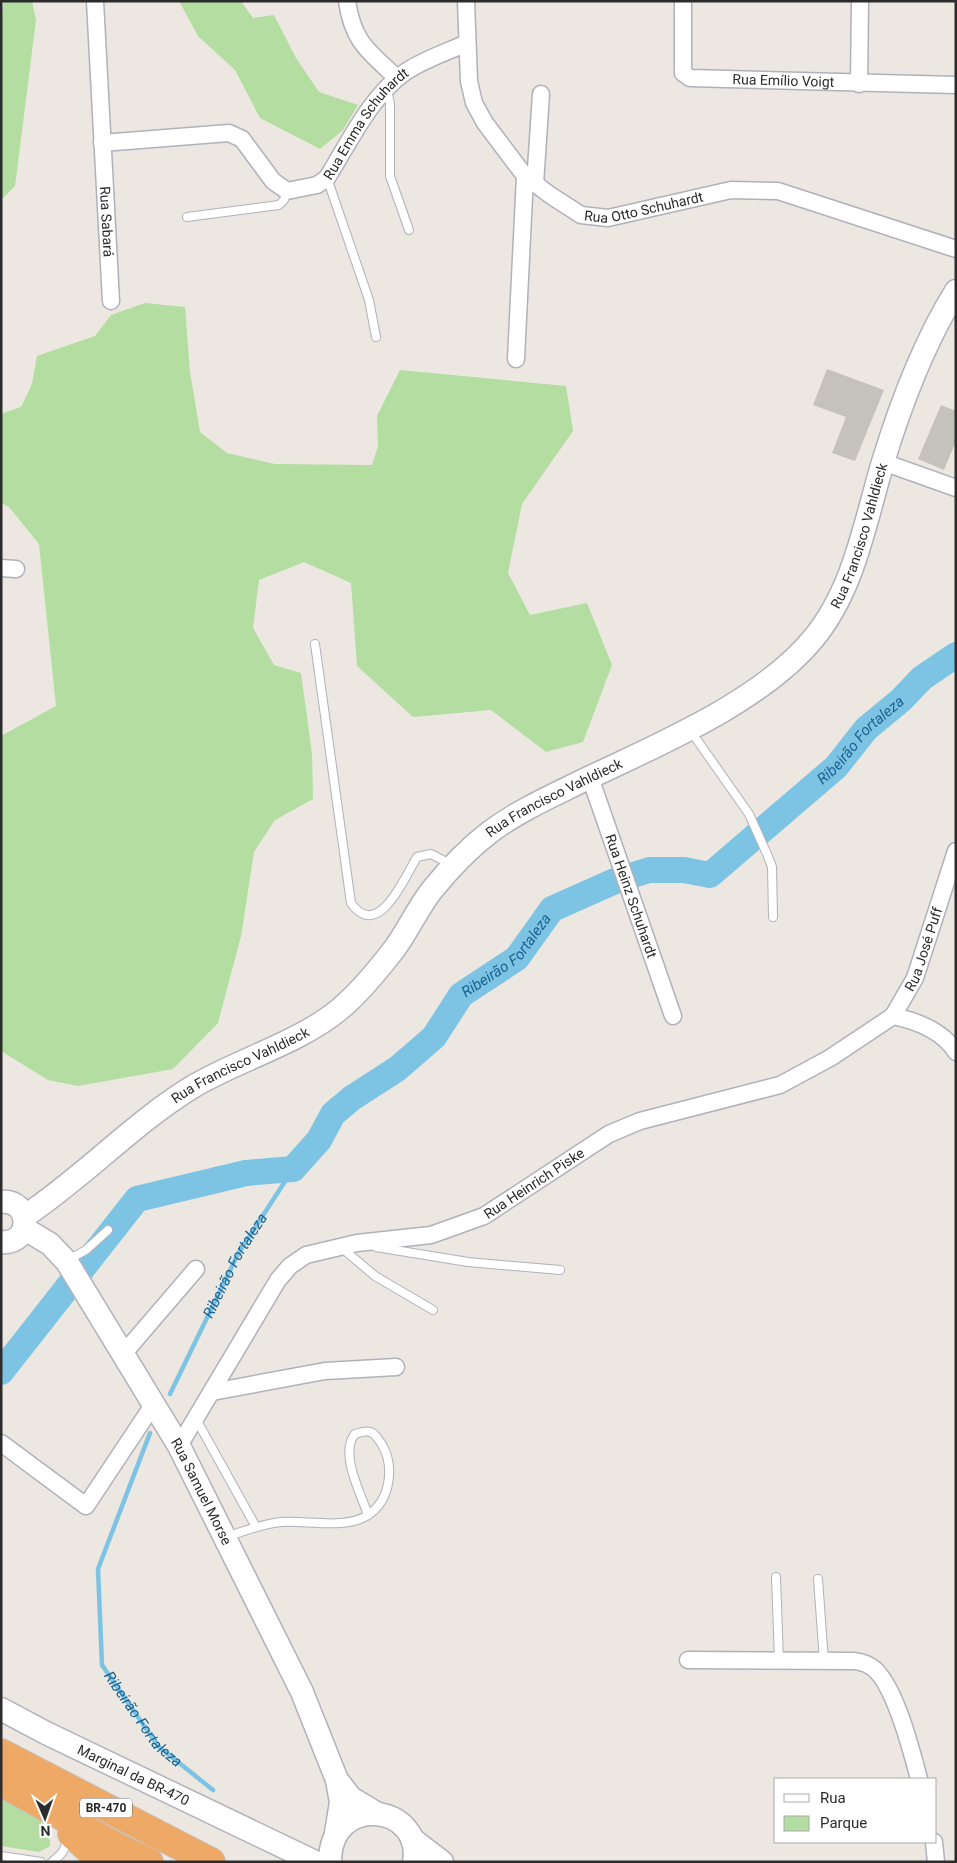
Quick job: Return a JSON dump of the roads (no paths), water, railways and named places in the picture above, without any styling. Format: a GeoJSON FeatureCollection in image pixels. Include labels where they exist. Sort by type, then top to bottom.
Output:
{"type":"FeatureCollection","features":[{"type":"Feature","properties":{"kind":"highway","name":"BR-470"},"geometry":{"type":"LineString","coordinates":[[1,1753],[211,1862]]}},
{"type":"Feature","properties":{"kind":"highway","name":"BR-470"},"geometry":{"type":"LineString","coordinates":[[1,1782],[59,1818],[149,1862]]}},
{"type":"Feature","properties":{"kind":"highway"},"geometry":{"type":"LineString","coordinates":[[59,1818],[103,1862]]}},
{"type":"Feature","properties":{"kind":"main road","name":"Rua Francisco Vahldieck"},"geometry":{"type":"LineString","coordinates":[[12,1235],[51,1199],[162,1109],[193,1087],[236,1063],[314,1027],[339,1010],[394,949],[431,892],[454,865],[490,832],[518,813],[688,728],[765,685],[814,638],[838,603],[854,560],[883,462],[920,361],[956,291]]}},
{"type":"Feature","properties":{"kind":"main road"},"geometry":{"type":"LineString","coordinates":[[2,1198],[17,1206],[12,1235]]}},
{"type":"Feature","properties":{"kind":"main road","name":"Rua Samuel Morse"},"geometry":{"type":"LineString","coordinates":[[12,1235],[50,1244],[66,1261],[124,1353],[179,1446],[302,1692],[337,1780],[341,1802],[333,1845]]}},
{"type":"Feature","properties":{"kind":"main road","name":"Marginal da BR-470"},"geometry":{"type":"LineString","coordinates":[[1,1709],[46,1733],[314,1862]]}},
{"type":"Feature","properties":{"kind":"main road","name":"Rua Samuel Morse"},"geometry":{"type":"LineString","coordinates":[[337,1780],[351,1798],[397,1821],[404,1826],[412,1839]]}},
{"type":"Feature","properties":{"kind":"main road"},"geometry":{"type":"LineString","coordinates":[[333,1845],[346,1821],[360,1814],[376,1812]]}},
{"type":"Feature","properties":{"kind":"main road","name":"Marginal da BR-470"},"geometry":{"type":"LineString","coordinates":[[266,1838],[292,1844],[333,1845]]}},
{"type":"Feature","properties":{"kind":"main road"},"geometry":{"type":"LineString","coordinates":[[412,1839],[415,1854],[414,1862]]}},
{"type":"Feature","properties":{"kind":"main road"},"geometry":{"type":"LineString","coordinates":[[412,1839],[442,1862]]}},
{"type":"Feature","properties":{"kind":"street"},"geometry":{"type":"LineString","coordinates":[[95,1],[102,143],[229,133],[237,135],[273,181],[287,191]]}},
{"type":"Feature","properties":{"kind":"street"},"geometry":{"type":"LineString","coordinates":[[347,1],[353,31],[392,83]]}},
{"type":"Feature","properties":{"kind":"street","name":"Rua Otto Schuhardt"},"geometry":{"type":"LineString","coordinates":[[466,1],[469,81],[474,103],[485,123],[530,180],[581,215],[608,218],[731,190],[778,191],[956,249]]}},
{"type":"Feature","properties":{"kind":"street","name":"Rua Emílio Voigt"},"geometry":{"type":"LineString","coordinates":[[683,1],[683,73],[686,76],[858,84],[956,85]]}},
{"type":"Feature","properties":{"kind":"street"},"geometry":{"type":"LineString","coordinates":[[858,84],[860,1]]}},
{"type":"Feature","properties":{"kind":"street","name":"Rua Emma Schuhardt"},"geometry":{"type":"LineString","coordinates":[[287,191],[317,185],[327,178],[392,83],[406,71],[467,43]]}},
{"type":"Feature","properties":{"kind":"street"},"geometry":{"type":"LineString","coordinates":[[516,359],[530,180],[541,94]]}},
{"type":"Feature","properties":{"kind":"street","name":"Rua Sabará"},"geometry":{"type":"LineString","coordinates":[[102,143],[110,301]]}},
{"type":"Feature","properties":{"kind":"street"},"geometry":{"type":"LineString","coordinates":[[883,462],[956,488]]}},
{"type":"Feature","properties":{"kind":"street","name":"Rua Heinz Schuhardt"},"geometry":{"type":"LineString","coordinates":[[590,777],[673,1016]]}},
{"type":"Feature","properties":{"kind":"street","name":"Rua José Puff"},"geometry":{"type":"LineString","coordinates":[[893,1016],[915,978],[956,850]]}},
{"type":"Feature","properties":{"kind":"street"},"geometry":{"type":"LineString","coordinates":[[893,1016],[918,1021],[936,1032],[956,1052]]}},
{"type":"Feature","properties":{"kind":"street","name":"Rua Heinrich Piske"},"geometry":{"type":"LineString","coordinates":[[179,1446],[278,1280],[290,1266],[306,1255],[357,1243],[431,1235],[484,1216],[610,1134],[640,1121],[780,1085],[830,1058],[893,1016]]}},
{"type":"Feature","properties":{"kind":"street"},"geometry":{"type":"LineString","coordinates":[[124,1353],[196,1269]]}},
{"type":"Feature","properties":{"kind":"street"},"geometry":{"type":"LineString","coordinates":[[212,1392],[325,1372],[396,1367]]}},
{"type":"Feature","properties":{"kind":"street"},"geometry":{"type":"LineString","coordinates":[[1,1444],[86,1506],[154,1405]]}},
{"type":"Feature","properties":{"kind":"street"},"geometry":{"type":"LineString","coordinates":[[688,1660],[855,1661],[870,1666],[881,1676],[908,1735],[919,1778]]}},
{"type":"Feature","properties":{"kind":"street"},"geometry":{"type":"LineString","coordinates":[[934,1843],[936,1862]]}},
{"type":"Feature","properties":{"kind":"lane"},"geometry":{"type":"LineString","coordinates":[[392,83],[390,104],[390,176],[409,230]]}},
{"type":"Feature","properties":{"kind":"lane"},"geometry":{"type":"LineString","coordinates":[[327,178],[369,300],[376,337]]}},
{"type":"Feature","properties":{"kind":"lane"},"geometry":{"type":"LineString","coordinates":[[187,217],[279,205],[284,200],[287,191]]}},
{"type":"Feature","properties":{"kind":"lane"},"geometry":{"type":"LineString","coordinates":[[315,644],[351,904],[357,912],[368,916],[378,915],[396,894],[417,856],[431,854],[454,865]]}},
{"type":"Feature","properties":{"kind":"lane"},"geometry":{"type":"LineString","coordinates":[[688,728],[749,814],[767,854],[772,867],[773,917]]}},
{"type":"Feature","properties":{"kind":"lane"},"geometry":{"type":"LineString","coordinates":[[66,1261],[79,1255],[108,1230]]}},
{"type":"Feature","properties":{"kind":"lane"},"geometry":{"type":"LineString","coordinates":[[357,1243],[468,1262],[560,1270]]}},
{"type":"Feature","properties":{"kind":"lane"},"geometry":{"type":"LineString","coordinates":[[340,1247],[375,1276],[433,1310]]}},
{"type":"Feature","properties":{"kind":"lane"},"geometry":{"type":"LineString","coordinates":[[196,1419],[256,1527]]}},
{"type":"Feature","properties":{"kind":"lane"},"geometry":{"type":"LineString","coordinates":[[225,1537],[256,1527],[282,1522],[323,1523],[354,1520],[368,1515],[377,1506],[387,1488],[390,1470],[383,1447],[377,1437],[367,1432],[355,1434],[351,1438],[348,1448],[355,1482],[368,1515]]}},
{"type":"Feature","properties":{"kind":"lane"},"geometry":{"type":"LineString","coordinates":[[776,1577],[779,1661]]}},
{"type":"Feature","properties":{"kind":"lane"},"geometry":{"type":"LineString","coordinates":[[818,1579],[824,1661]]}},
{"type":"Feature","properties":{"kind":"lane"},"geometry":{"type":"LineString","coordinates":[[52,1862],[63,1853],[66,1845],[59,1818]]}},
{"type":"Feature","properties":{"kind":"lane"},"geometry":{"type":"LineString","coordinates":[[1,1856],[41,1862]]}},
{"type":"Feature","properties":{"kind":"waterway","name":"Ribeirão Fortaleza"},"geometry":{"type":"LineString","coordinates":[[1,1372],[137,1199],[246,1173],[293,1169],[319,1140],[333,1114],[352,1098],[397,1069],[434,1037],[461,995],[517,958],[552,909],[615,881],[649,870],[684,870],[710,875],[836,767],[866,729],[901,700],[922,678],[956,655]]}},
{"type":"Feature","properties":{"kind":"waterway","name":"Ribeirão Fortaleza"},"geometry":{"type":"LineString","coordinates":[[170,1394],[238,1254],[293,1169]]}},
{"type":"Feature","properties":{"kind":"waterway","name":"Ribeirão Fortaleza"},"geometry":{"type":"LineString","coordinates":[[150,1433],[98,1569],[102,1665],[158,1746],[213,1790]]}}]}
